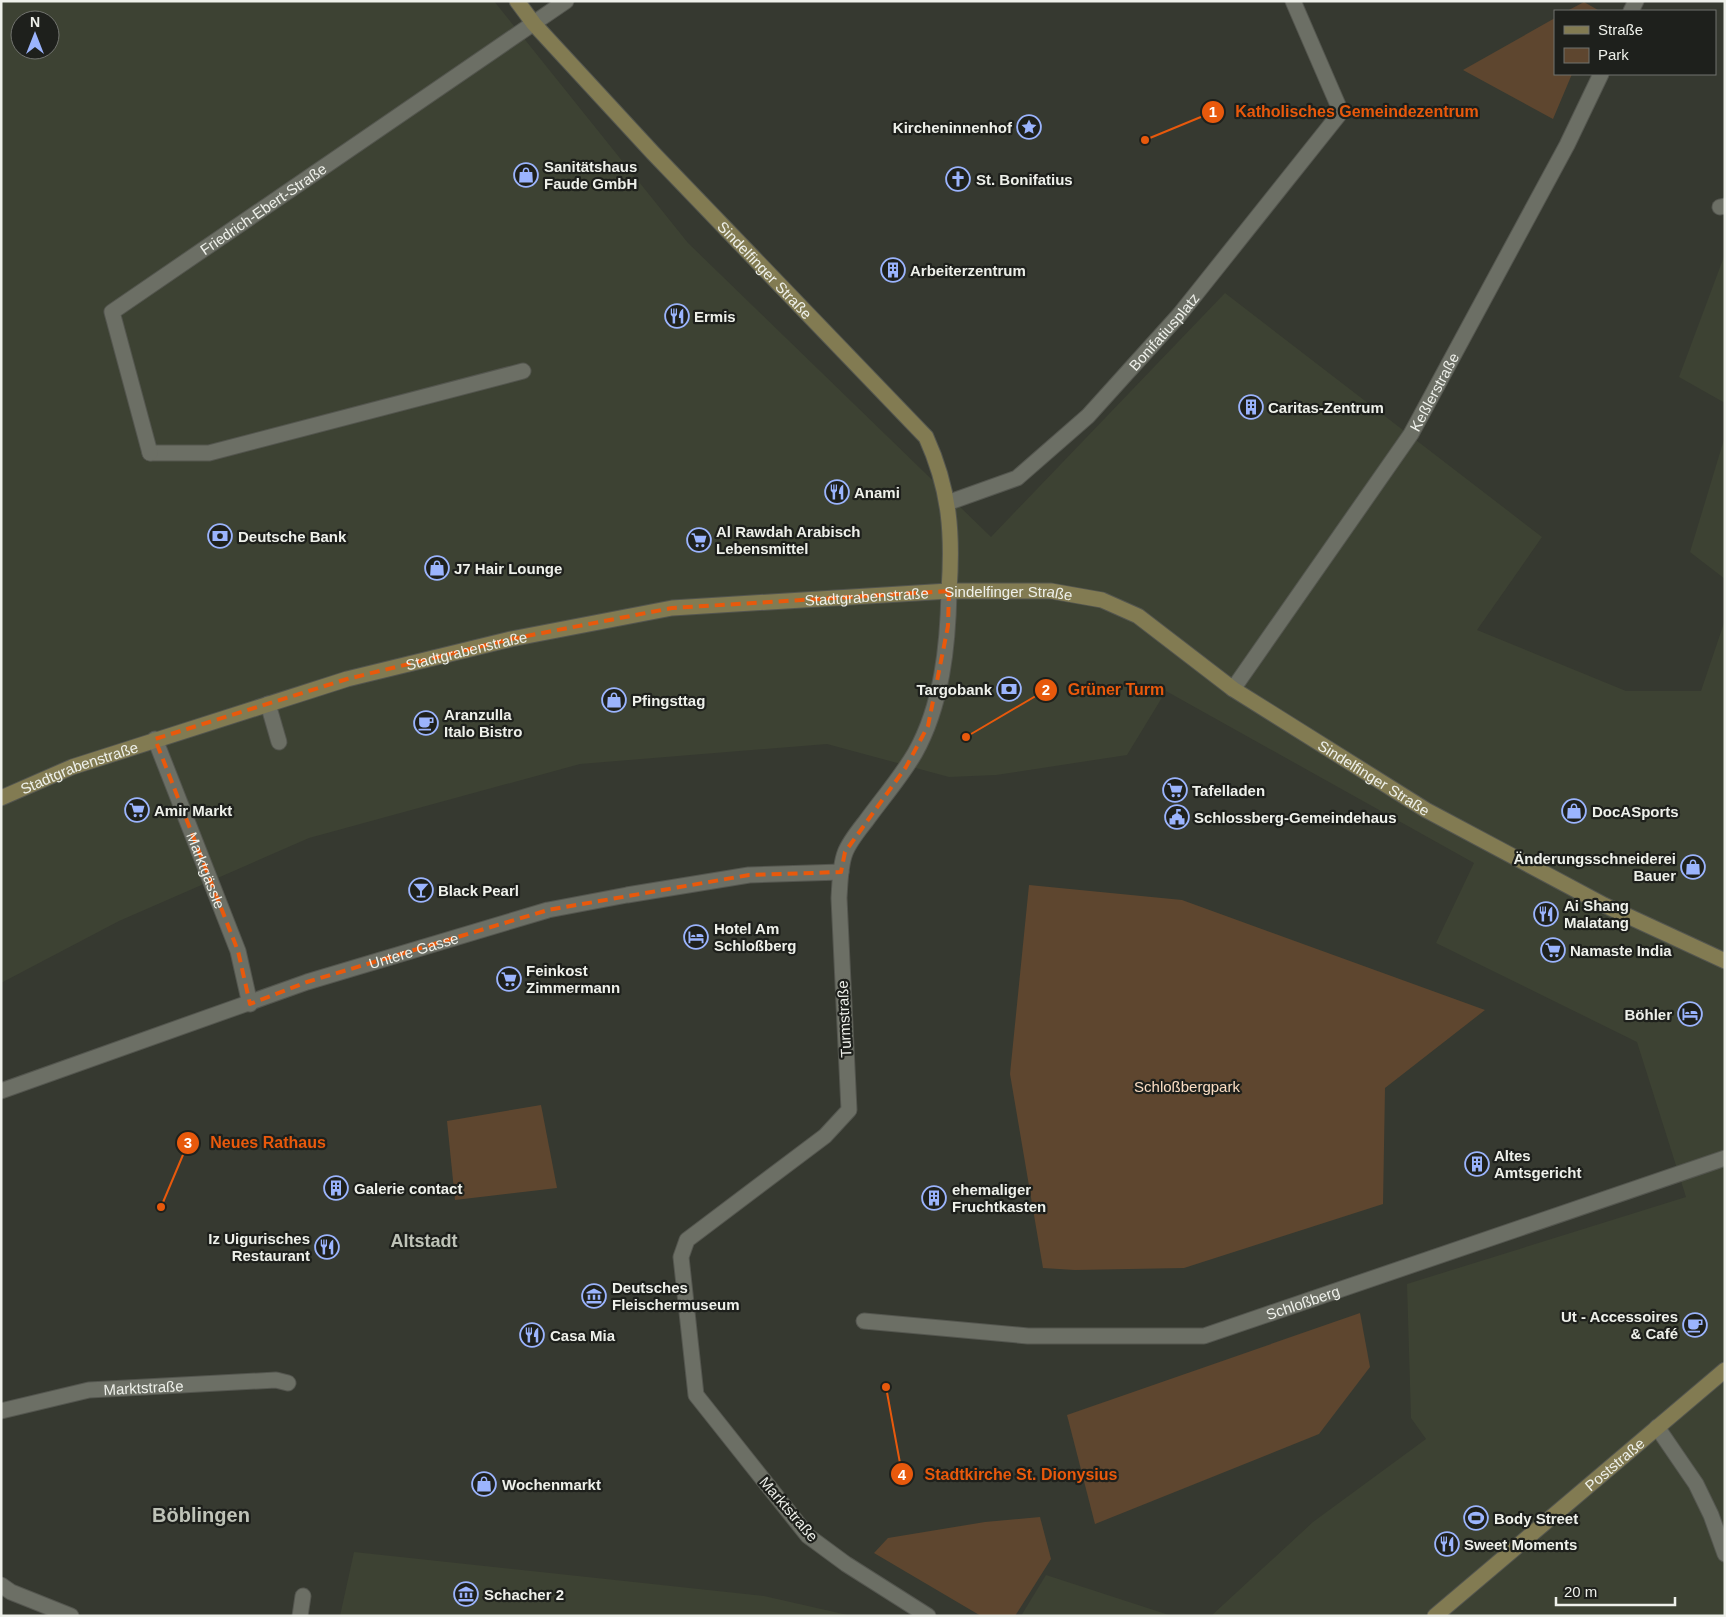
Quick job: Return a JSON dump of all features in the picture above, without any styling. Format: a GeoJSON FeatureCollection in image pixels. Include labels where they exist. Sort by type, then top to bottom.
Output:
{"type":"FeatureCollection","features":[{"type":"Feature","properties":{"kind":"main road","name":"Sindelfinger Straße"},"geometry":{"type":"LineString","coordinates":[[517,1],[534,24],[653,153],[926,437],[939,466],[948,503],[952,547],[949,591],[1051,591],[1102,600],[1138,616],[1233,690],[1426,810],[1604,905],[1725,961]]}},
{"type":"Feature","properties":{"kind":"main road","name":"Stadtgrabenstraße"},"geometry":{"type":"LineString","coordinates":[[1,798],[72,767],[347,679],[501,642],[672,608],[949,591]]}},
{"type":"Feature","properties":{"kind":"main road","name":"Poststraße"},"geometry":{"type":"LineString","coordinates":[[1435,1616],[1725,1370]]}},
{"type":"Feature","properties":{"kind":"street"},"geometry":{"type":"LineString","coordinates":[[534,24],[566,1]]}},
{"type":"Feature","properties":{"kind":"street","name":"Bonifatiusplatz"},"geometry":{"type":"LineString","coordinates":[[948,503],[1017,478],[1088,416],[1180,314],[1341,112],[1293,1]]}},
{"type":"Feature","properties":{"kind":"street","name":"Friedrich-Ebert-Straße"},"geometry":{"type":"LineString","coordinates":[[524,371],[209,453],[150,453],[112,312],[534,24]]}},
{"type":"Feature","properties":{"kind":"street","name":"Keßlerstraße"},"geometry":{"type":"LineString","coordinates":[[1233,690],[1411,434],[1567,145],[1601,75]]}},
{"type":"Feature","properties":{"kind":"street","name":"Turmstraße"},"geometry":{"type":"LineString","coordinates":[[696,1395],[681,1257],[687,1240],[825,1136],[849,1110],[839,898],[841,872],[845,852],[859,829],[906,767],[928,726],[940,682],[948,626],[949,591]]}},
{"type":"Feature","properties":{"kind":"street"},"geometry":{"type":"LineString","coordinates":[[268,704],[279,742]]}},
{"type":"Feature","properties":{"kind":"street","name":"Marktgässle"},"geometry":{"type":"LineString","coordinates":[[155,739],[238,951],[250,1004]]}},
{"type":"Feature","properties":{"kind":"street","name":"Untere Gasse"},"geometry":{"type":"LineString","coordinates":[[1,1091],[250,1004],[307,982],[548,910],[626,894],[749,875],[841,872]]}},
{"type":"Feature","properties":{"kind":"street","name":"Schloßberg"},"geometry":{"type":"LineString","coordinates":[[864,1321],[1028,1336],[1204,1336],[1725,1158]]}},
{"type":"Feature","properties":{"kind":"street","name":"Marktstraße"},"geometry":{"type":"LineString","coordinates":[[1,1411],[90,1390],[276,1380],[288,1383]]}},
{"type":"Feature","properties":{"kind":"street","name":"Marktstraße"},"geometry":{"type":"LineString","coordinates":[[696,1395],[808,1536],[928,1616]]}},
{"type":"Feature","properties":{"kind":"street"},"geometry":{"type":"LineString","coordinates":[[1658,1427],[1696,1484],[1711,1515],[1725,1554]]}},
{"type":"Feature","properties":{"kind":"street"},"geometry":{"type":"LineString","coordinates":[[1,1585],[11,1592],[71,1616]]}},
{"type":"Feature","properties":{"kind":"street"},"geometry":{"type":"LineString","coordinates":[[300,1616],[302,1596]]}},
{"type":"Feature","properties":{"kind":"highlighted area"},"geometry":{"type":"Polygon","coordinates":[[[949,591],[948,626],[928,726],[906,767],[845,852],[841,872],[749,875],[548,910],[307,982],[250,1004],[238,951],[155,739],[347,679],[511,639],[672,608],[949,591]]]}},
{"type":"Feature","properties":{"kind":"shaded area"},"geometry":{"type":"Polygon","coordinates":[[[1,1],[494,1],[688,243],[991,537],[1225,293],[1542,537],[1477,630],[1626,691],[1701,691],[1725,620],[1725,1616],[1211,1616],[1313,1522],[1426,1439],[1411,1418],[1407,1284],[1686,1197],[1637,1042],[1436,943],[1474,863],[1166,691],[1127,755],[996,775],[949,777],[827,744],[580,764],[309,838],[119,921],[1,983],[1,1]]]}},
{"type":"Feature","properties":{"kind":"shaded area"},"geometry":{"type":"Polygon","coordinates":[[[1725,254],[1725,403],[1679,377],[1725,254]]]}},
{"type":"Feature","properties":{"kind":"shaded area"},"geometry":{"type":"Polygon","coordinates":[[[1725,436],[1725,579],[1690,552],[1725,436]]]}},
{"type":"Feature","properties":{"kind":"shaded area"},"geometry":{"type":"Polygon","coordinates":[[[354,1552],[764,1596],[852,1616],[340,1616],[354,1552]]]}},
{"type":"Feature","properties":{"kind":"shaded area"},"geometry":{"type":"Polygon","coordinates":[[[1046,1575],[1172,1616],[1021,1616],[1046,1575]]]}},
{"type":"Feature","properties":{"kind":"green space"},"geometry":{"type":"Polygon","coordinates":[[[1584,2],[1598,10],[1569,10],[1584,2]]]}},
{"type":"Feature","properties":{"kind":"green space"},"geometry":{"type":"Polygon","coordinates":[[[1554,19],[1554,75],[1572,75],[1553,119],[1463,70],[1554,19]]]}},
{"type":"Feature","properties":{"kind":"green space","name":"Schloßbergpark"},"geometry":{"type":"Polygon","coordinates":[[[1029,885],[1182,900],[1485,1010],[1385,1088],[1383,1204],[1184,1268],[1075,1270],[1043,1268],[1010,1074],[1029,885]]]}},
{"type":"Feature","properties":{"kind":"green space"},"geometry":{"type":"Polygon","coordinates":[[[541,1105],[557,1188],[455,1200],[447,1121],[541,1105]]]}},
{"type":"Feature","properties":{"kind":"green space"},"geometry":{"type":"Polygon","coordinates":[[[1360,1313],[1370,1367],[1319,1434],[1095,1524],[1067,1415],[1360,1313]]]}},
{"type":"Feature","properties":{"kind":"green space"},"geometry":{"type":"Polygon","coordinates":[[[1040,1517],[1051,1559],[1015,1616],[981,1616],[874,1553],[888,1538],[985,1522],[1040,1517]]]}},
{"type":"Feature","properties":{"kind":"place","name":"Kircheninnenhof"},"geometry":{"type":"Point","coordinates":[1029,127]}},
{"type":"Feature","properties":{"kind":"place","name":"Katholisches Gemeindezentrum"},"geometry":{"type":"Point","coordinates":[1145,140]}},
{"type":"Feature","properties":{"kind":"place","name":"Sanitätshaus Faude GmbH"},"geometry":{"type":"Point","coordinates":[526,175]}},
{"type":"Feature","properties":{"kind":"place","name":"St. Bonifatius"},"geometry":{"type":"Point","coordinates":[958,179]}},
{"type":"Feature","properties":{"kind":"place","name":"Arbeiterzentrum"},"geometry":{"type":"Point","coordinates":[893,270]}},
{"type":"Feature","properties":{"kind":"place","name":"Ermis"},"geometry":{"type":"Point","coordinates":[677,316]}},
{"type":"Feature","properties":{"kind":"place","name":"Caritas-Zentrum"},"geometry":{"type":"Point","coordinates":[1251,407]}},
{"type":"Feature","properties":{"kind":"place","name":"Anami"},"geometry":{"type":"Point","coordinates":[837,492]}},
{"type":"Feature","properties":{"kind":"place","name":"Deutsche Bank"},"geometry":{"type":"Point","coordinates":[220,536]}},
{"type":"Feature","properties":{"kind":"place","name":"Al Rawdah Arabisch Lebensmittel"},"geometry":{"type":"Point","coordinates":[699,540]}},
{"type":"Feature","properties":{"kind":"place","name":"J7 Hair Lounge"},"geometry":{"type":"Point","coordinates":[437,568]}},
{"type":"Feature","properties":{"kind":"place","name":"Targobank"},"geometry":{"type":"Point","coordinates":[1009,689]}},
{"type":"Feature","properties":{"kind":"place","name":"Pfingsttag"},"geometry":{"type":"Point","coordinates":[614,700]}},
{"type":"Feature","properties":{"kind":"place","name":"Aranzulla Italo Bistro"},"geometry":{"type":"Point","coordinates":[426,723]}},
{"type":"Feature","properties":{"kind":"place","name":"Grüner Turm"},"geometry":{"type":"Point","coordinates":[966,737]}},
{"type":"Feature","properties":{"kind":"place","name":"Tafelladen"},"geometry":{"type":"Point","coordinates":[1175,790]}},
{"type":"Feature","properties":{"kind":"place","name":"Amir Markt"},"geometry":{"type":"Point","coordinates":[137,810]}},
{"type":"Feature","properties":{"kind":"place","name":"DocASports"},"geometry":{"type":"Point","coordinates":[1574,811]}},
{"type":"Feature","properties":{"kind":"place","name":"Schlossberg-Gemeindehaus"},"geometry":{"type":"Point","coordinates":[1177,817]}},
{"type":"Feature","properties":{"kind":"place","name":"Änderungsschneiderei Bauer"},"geometry":{"type":"Point","coordinates":[1693,867]}},
{"type":"Feature","properties":{"kind":"place","name":"Black Pearl"},"geometry":{"type":"Point","coordinates":[421,890]}},
{"type":"Feature","properties":{"kind":"place","name":"Ai Shang Malatang"},"geometry":{"type":"Point","coordinates":[1546,914]}},
{"type":"Feature","properties":{"kind":"place","name":"Hotel Am Schloßberg"},"geometry":{"type":"Point","coordinates":[696,937]}},
{"type":"Feature","properties":{"kind":"place","name":"Namaste India"},"geometry":{"type":"Point","coordinates":[1553,950]}},
{"type":"Feature","properties":{"kind":"place","name":"Feinkost Zimmermann"},"geometry":{"type":"Point","coordinates":[509,979]}},
{"type":"Feature","properties":{"kind":"place","name":"Böhler"},"geometry":{"type":"Point","coordinates":[1690,1014]}},
{"type":"Feature","properties":{"kind":"place","name":"Altes Amtsgericht"},"geometry":{"type":"Point","coordinates":[1477,1164]}},
{"type":"Feature","properties":{"kind":"place","name":"Galerie contact"},"geometry":{"type":"Point","coordinates":[336,1188]}},
{"type":"Feature","properties":{"kind":"place","name":"ehemaliger Fruchtkasten"},"geometry":{"type":"Point","coordinates":[934,1198]}},
{"type":"Feature","properties":{"kind":"place","name":"Neues Rathaus"},"geometry":{"type":"Point","coordinates":[161,1207]}},
{"type":"Feature","properties":{"kind":"place","name":"Iz Uigurisches Restaurant"},"geometry":{"type":"Point","coordinates":[327,1247]}},
{"type":"Feature","properties":{"kind":"place","name":"Deutsches Fleischermuseum"},"geometry":{"type":"Point","coordinates":[594,1296]}},
{"type":"Feature","properties":{"kind":"place","name":"Ut - Accessoires & Café"},"geometry":{"type":"Point","coordinates":[1695,1325]}},
{"type":"Feature","properties":{"kind":"place","name":"Casa Mia"},"geometry":{"type":"Point","coordinates":[532,1335]}},
{"type":"Feature","properties":{"kind":"place","name":"Stadtkirche St. Dionysius"},"geometry":{"type":"Point","coordinates":[886,1387]}},
{"type":"Feature","properties":{"kind":"place","name":"Wochenmarkt"},"geometry":{"type":"Point","coordinates":[484,1484]}},
{"type":"Feature","properties":{"kind":"place","name":"Body Street"},"geometry":{"type":"Point","coordinates":[1476,1518]}},
{"type":"Feature","properties":{"kind":"place","name":"Sweet Moments"},"geometry":{"type":"Point","coordinates":[1447,1544]}},
{"type":"Feature","properties":{"kind":"place","name":"Schacher 2"},"geometry":{"type":"Point","coordinates":[466,1594]}},
{"type":"Feature","properties":{"kind":"district","name":"Altstadt"},"geometry":{"type":"Point","coordinates":[424,1241]}},
{"type":"Feature","properties":{"kind":"district","name":"Böblingen"},"geometry":{"type":"Point","coordinates":[201,1515]}}]}
